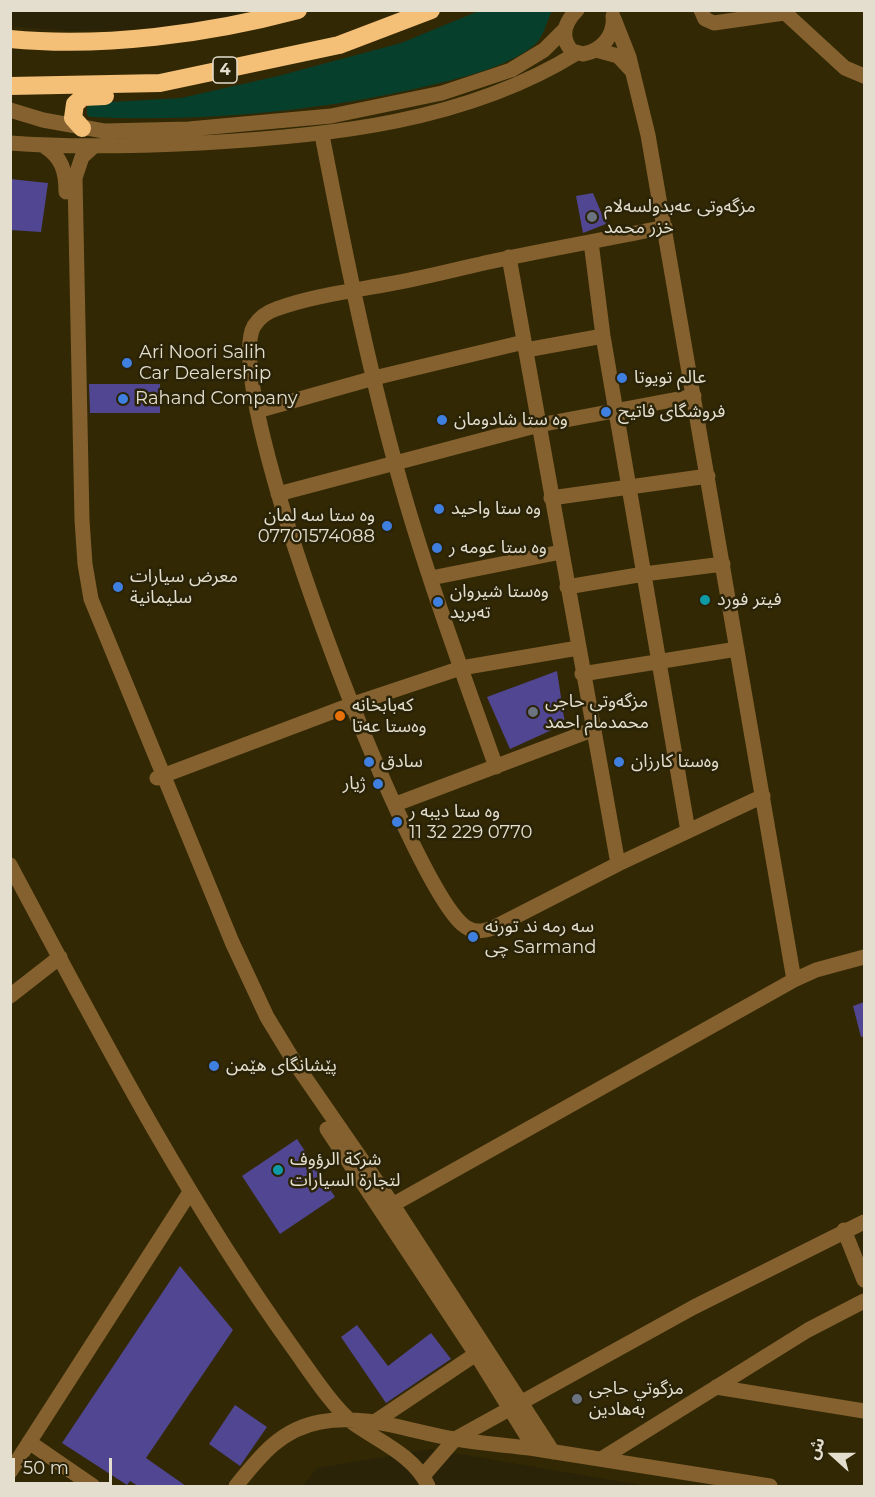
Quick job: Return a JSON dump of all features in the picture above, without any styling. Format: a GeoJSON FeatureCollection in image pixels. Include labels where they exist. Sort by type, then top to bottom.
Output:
{"type":"FeatureCollection","features":[{"type":"Feature","properties":{"kind":"highway"},"geometry":{"type":"LineString","coordinates":[[10,39],[94,41],[167,35],[297,10]]}},
{"type":"Feature","properties":{"kind":"highway","name":"4"},"geometry":{"type":"LineString","coordinates":[[10,86],[160,83],[339,45],[431,10]]}},
{"type":"Feature","properties":{"kind":"highway"},"geometry":{"type":"LineString","coordinates":[[82,128],[75,122],[72,113],[75,104],[82,97],[135,94],[160,83]]}},
{"type":"Feature","properties":{"kind":"street"},"geometry":{"type":"LineString","coordinates":[[10,110],[82,128],[154,131],[331,116],[442,93],[511,70],[544,50],[564,30],[577,10]]}},
{"type":"Feature","properties":{"kind":"street"},"geometry":{"type":"LineString","coordinates":[[702,10],[705,18],[714,22],[783,12],[845,68],[864,76]]}},
{"type":"Feature","properties":{"kind":"street"},"geometry":{"type":"LineString","coordinates":[[11,143],[93,147],[322,135],[401,120],[495,95],[530,80],[577,53],[596,50],[609,38],[613,14]]}},
{"type":"Feature","properties":{"kind":"street"},"geometry":{"type":"LineString","coordinates":[[613,14],[624,41],[633,74],[665,227],[795,980]]}},
{"type":"Feature","properties":{"kind":"street"},"geometry":{"type":"LineString","coordinates":[[564,30],[566,42],[577,53]]}},
{"type":"Feature","properties":{"kind":"street"},"geometry":{"type":"LineString","coordinates":[[596,50],[618,56],[633,74]]}},
{"type":"Feature","properties":{"kind":"street"},"geometry":{"type":"LineString","coordinates":[[322,135],[394,461],[431,578],[496,767]]}},
{"type":"Feature","properties":{"kind":"street"},"geometry":{"type":"LineString","coordinates":[[44,146],[60,160],[66,178],[78,520],[87,582],[108,651],[250,996],[282,1061],[388,1208],[516,1406],[535,1449]]}},
{"type":"Feature","properties":{"kind":"street"},"geometry":{"type":"LineString","coordinates":[[78,520],[75,178],[82,157],[93,147]]}},
{"type":"Feature","properties":{"kind":"street"},"geometry":{"type":"LineString","coordinates":[[665,227],[355,289],[276,309],[258,322],[250,338],[249,350],[257,411],[278,494],[353,704],[396,804],[443,898],[460,923],[474,931],[493,928],[618,864],[763,796]]}},
{"type":"Feature","properties":{"kind":"street"},"geometry":{"type":"LineString","coordinates":[[591,242],[603,336],[688,831]]}},
{"type":"Feature","properties":{"kind":"street"},"geometry":{"type":"LineString","coordinates":[[509,257],[592,730],[618,864]]}},
{"type":"Feature","properties":{"kind":"street"},"geometry":{"type":"LineString","coordinates":[[257,411],[374,378],[525,346],[603,336]]}},
{"type":"Feature","properties":{"kind":"street"},"geometry":{"type":"LineString","coordinates":[[278,494],[394,461],[539,425],[694,396]]}},
{"type":"Feature","properties":{"kind":"street"},"geometry":{"type":"LineString","coordinates":[[551,498],[708,476]]}},
{"type":"Feature","properties":{"kind":"street"},"geometry":{"type":"LineString","coordinates":[[431,578],[561,552]]}},
{"type":"Feature","properties":{"kind":"street"},"geometry":{"type":"LineString","coordinates":[[567,587],[723,564]]}},
{"type":"Feature","properties":{"kind":"street"},"geometry":{"type":"LineString","coordinates":[[161,777],[353,704],[461,668],[578,648]]}},
{"type":"Feature","properties":{"kind":"street"},"geometry":{"type":"LineString","coordinates":[[582,674],[737,649]]}},
{"type":"Feature","properties":{"kind":"street"},"geometry":{"type":"LineString","coordinates":[[396,804],[592,730]]}},
{"type":"Feature","properties":{"kind":"street"},"geometry":{"type":"LineString","coordinates":[[10,865],[127,1085],[190,1192],[292,1347],[351,1422],[395,1451],[426,1481],[455,1439],[694,1307],[864,1222]]}},
{"type":"Feature","properties":{"kind":"street"},"geometry":{"type":"LineString","coordinates":[[10,996],[60,957]]}},
{"type":"Feature","properties":{"kind":"street"},"geometry":{"type":"LineString","coordinates":[[388,1208],[795,980],[816,969],[864,957]]}},
{"type":"Feature","properties":{"kind":"street"},"geometry":{"type":"LineString","coordinates":[[10,1472],[190,1192]]}},
{"type":"Feature","properties":{"kind":"street"},"geometry":{"type":"LineString","coordinates":[[388,1208],[476,1354],[553,1452]]}},
{"type":"Feature","properties":{"kind":"street"},"geometry":{"type":"LineString","coordinates":[[844,1230],[864,1280]]}},
{"type":"Feature","properties":{"kind":"street"},"geometry":{"type":"LineString","coordinates":[[601,1459],[808,1330],[864,1300]]}},
{"type":"Feature","properties":{"kind":"street"},"geometry":{"type":"LineString","coordinates":[[376,1421],[476,1354]]}},
{"type":"Feature","properties":{"kind":"street"},"geometry":{"type":"LineString","coordinates":[[716,1387],[864,1411]]}},
{"type":"Feature","properties":{"kind":"street"},"geometry":{"type":"LineString","coordinates":[[236,1486],[260,1457],[280,1437],[291,1430],[322,1422],[376,1421],[455,1439],[535,1449],[770,1486]]}},
{"type":"Feature","properties":{"kind":"street"},"geometry":{"type":"LineString","coordinates":[[29,1442],[93,1486]]}},
{"type":"Feature","properties":{"kind":"shaded area"},"geometry":{"type":"Polygon","coordinates":[[[248,10],[864,11],[864,1486],[646,1486],[431,1449],[317,1468],[303,1486],[11,1486],[10,26],[69,31],[158,29],[224,20],[248,10]]]}},
{"type":"Feature","properties":{"kind":"green space"},"geometry":{"type":"Polygon","coordinates":[[[479,11],[552,11],[537,43],[513,59],[463,77],[397,93],[310,107],[222,116],[134,118],[90,117],[87,115],[87,107],[94,103],[181,98],[278,76],[401,43],[479,11]]]}},
{"type":"Feature","properties":{"kind":"building"},"geometry":{"type":"Polygon","coordinates":[[[10,179],[48,183],[41,232],[10,230],[10,179]]]}},
{"type":"Feature","properties":{"kind":"building"},"geometry":{"type":"Polygon","coordinates":[[[593,193],[606,224],[583,233],[576,196],[593,193]]]}},
{"type":"Feature","properties":{"kind":"building","name":"Rahand Company"},"geometry":{"type":"Polygon","coordinates":[[[89,384],[160,384],[160,413],[90,413],[89,384]]]}},
{"type":"Feature","properties":{"kind":"building"},"geometry":{"type":"Polygon","coordinates":[[[557,671],[565,724],[510,749],[487,697],[557,671]]]}},
{"type":"Feature","properties":{"kind":"building"},"geometry":{"type":"Polygon","coordinates":[[[864,1002],[864,1036],[861,1037],[853,1006],[864,1002]]]}},
{"type":"Feature","properties":{"kind":"building"},"geometry":{"type":"Polygon","coordinates":[[[297,1139],[335,1197],[280,1234],[242,1176],[297,1139]]]}},
{"type":"Feature","properties":{"kind":"building"},"geometry":{"type":"Polygon","coordinates":[[[180,1266],[233,1330],[146,1458],[186,1486],[138,1486],[130,1481],[127,1485],[62,1443],[180,1266]]]}},
{"type":"Feature","properties":{"kind":"building"},"geometry":{"type":"Polygon","coordinates":[[[357,1325],[388,1366],[431,1333],[451,1359],[386,1403],[341,1337],[357,1325]]]}},
{"type":"Feature","properties":{"kind":"building"},"geometry":{"type":"Polygon","coordinates":[[[235,1405],[267,1427],[240,1466],[209,1444],[235,1405]]]}},
{"type":"Feature","properties":{"kind":"place","name":"مزگەوتی عەبدولسەلام خزر محمد"},"geometry":{"type":"Point","coordinates":[592,217]}},
{"type":"Feature","properties":{"kind":"place","name":"Ari Noori Salih Car Dealership"},"geometry":{"type":"Point","coordinates":[127,363]}},
{"type":"Feature","properties":{"kind":"place","name":"عالم تويوتا"},"geometry":{"type":"Point","coordinates":[622,378]}},
{"type":"Feature","properties":{"kind":"place","name":"Rahand Company"},"geometry":{"type":"Point","coordinates":[123,399]}},
{"type":"Feature","properties":{"kind":"place","name":"فروشگاى فاتيح"},"geometry":{"type":"Point","coordinates":[606,412]}},
{"type":"Feature","properties":{"kind":"place","name":"وه ستا شادومان"},"geometry":{"type":"Point","coordinates":[442,420]}},
{"type":"Feature","properties":{"kind":"place","name":"وه ستا واحید"},"geometry":{"type":"Point","coordinates":[439,509]}},
{"type":"Feature","properties":{"kind":"place","name":"وه ستا سه لمان 07701574088"},"geometry":{"type":"Point","coordinates":[387,526]}},
{"type":"Feature","properties":{"kind":"place","name":"وه ستا عومه ر"},"geometry":{"type":"Point","coordinates":[437,548]}},
{"type":"Feature","properties":{"kind":"place","name":"معرض سيارات سليمانية"},"geometry":{"type":"Point","coordinates":[118,587]}},
{"type":"Feature","properties":{"kind":"place","name":"فيتر فورد"},"geometry":{"type":"Point","coordinates":[705,600]}},
{"type":"Feature","properties":{"kind":"place","name":"وەستا شیروان تەبرید"},"geometry":{"type":"Point","coordinates":[438,602]}},
{"type":"Feature","properties":{"kind":"place","name":"مزگەوتی حاجی محمدمام احمد"},"geometry":{"type":"Point","coordinates":[533,712]}},
{"type":"Feature","properties":{"kind":"place","name":"کەبابخانە وەستا عەتا"},"geometry":{"type":"Point","coordinates":[340,716]}},
{"type":"Feature","properties":{"kind":"place","name":"سادق"},"geometry":{"type":"Point","coordinates":[369,762]}},
{"type":"Feature","properties":{"kind":"place","name":"وەستا کارزان"},"geometry":{"type":"Point","coordinates":[619,762]}},
{"type":"Feature","properties":{"kind":"place","name":"ژیار"},"geometry":{"type":"Point","coordinates":[378,784]}},
{"type":"Feature","properties":{"kind":"place","name":"وه ستا دیبه ر 11 32 229 0770"},"geometry":{"type":"Point","coordinates":[397,822]}},
{"type":"Feature","properties":{"kind":"place","name":"سه رمه ند تورنه چی Sarmand"},"geometry":{"type":"Point","coordinates":[473,937]}},
{"type":"Feature","properties":{"kind":"place","name":"پێشانگای هێمن"},"geometry":{"type":"Point","coordinates":[214,1066]}},
{"type":"Feature","properties":{"kind":"place","name":"شركة الرؤوف لتجارة السيارات"},"geometry":{"type":"Point","coordinates":[278,1170]}},
{"type":"Feature","properties":{"kind":"place","name":"مزگوتي حاجی بەهادین"},"geometry":{"type":"Point","coordinates":[577,1399]}}]}
